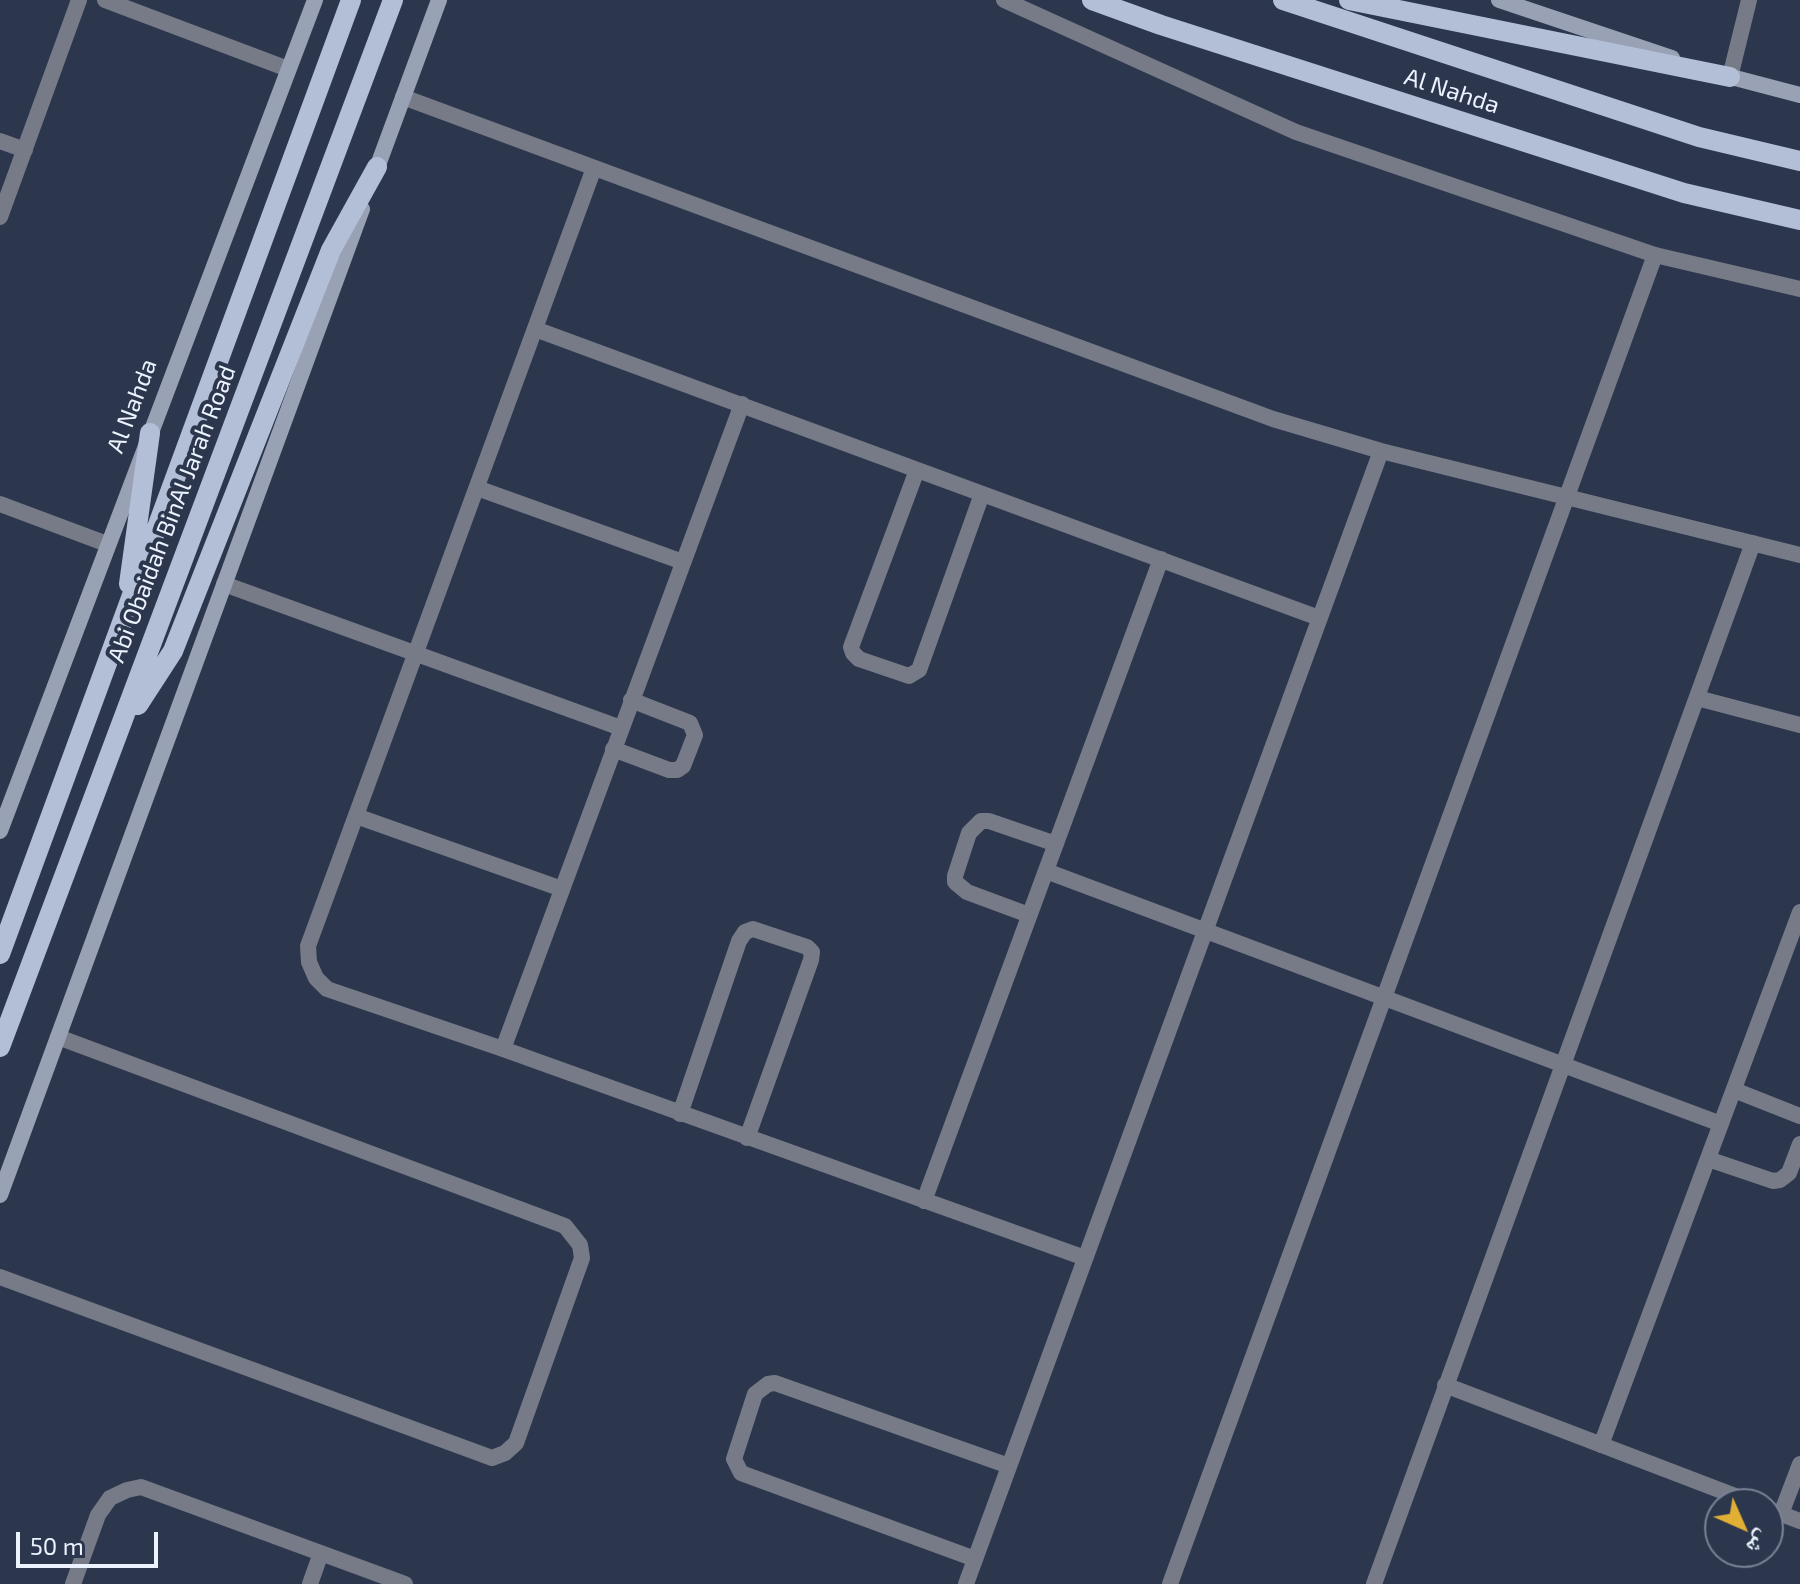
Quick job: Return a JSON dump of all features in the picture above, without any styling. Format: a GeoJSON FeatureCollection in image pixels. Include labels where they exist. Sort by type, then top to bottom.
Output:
{"type":"FeatureCollection","features":[{"type":"Feature","properties":{"kind":"main road","name":"Al Nahda"},"geometry":{"type":"LineString","coordinates":[[0,831],[315,0]]}},
{"type":"Feature","properties":{"kind":"main road","name":"Abi Obaidah BinAl Jarah Road"},"geometry":{"type":"LineString","coordinates":[[0,954],[351,0]]}},
{"type":"Feature","properties":{"kind":"main road","name":"Abi Obaidah BinAl Jarah Road"},"geometry":{"type":"LineString","coordinates":[[0,1047],[393,0]]}},
{"type":"Feature","properties":{"kind":"main road"},"geometry":{"type":"LineString","coordinates":[[0,1195],[439,0]]}},
{"type":"Feature","properties":{"kind":"main road","name":"Al Nahda"},"geometry":{"type":"LineString","coordinates":[[1092,0],[1684,193],[1800,220]]}},
{"type":"Feature","properties":{"kind":"main road","name":"Al Nahda"},"geometry":{"type":"LineString","coordinates":[[1283,0],[1699,137],[1800,161]]}},
{"type":"Feature","properties":{"kind":"main road"},"geometry":{"type":"LineString","coordinates":[[1349,0],[1730,77],[1800,95]]}},
{"type":"Feature","properties":{"kind":"main road"},"geometry":{"type":"LineString","coordinates":[[1499,0],[1730,77]]}},
{"type":"Feature","properties":{"kind":"main road"},"geometry":{"type":"LineString","coordinates":[[115,742],[173,651],[331,250],[377,167]]}},
{"type":"Feature","properties":{"kind":"main road"},"geometry":{"type":"LineString","coordinates":[[123,623],[150,433]]}},
{"type":"Feature","properties":{"kind":"street"},"geometry":{"type":"LineString","coordinates":[[0,217],[79,0]]}},
{"type":"Feature","properties":{"kind":"street"},"geometry":{"type":"LineString","coordinates":[[105,0],[288,69]]}},
{"type":"Feature","properties":{"kind":"street"},"geometry":{"type":"LineString","coordinates":[[1004,0],[1296,132],[1655,255],[1800,289]]}},
{"type":"Feature","properties":{"kind":"street"},"geometry":{"type":"LineString","coordinates":[[1730,77],[1749,0]]}},
{"type":"Feature","properties":{"kind":"street"},"geometry":{"type":"LineString","coordinates":[[403,97],[1273,419],[1381,451],[1800,555]]}},
{"type":"Feature","properties":{"kind":"street"},"geometry":{"type":"LineString","coordinates":[[0,141],[25,150]]}},
{"type":"Feature","properties":{"kind":"street"},"geometry":{"type":"LineString","coordinates":[[594,168],[308,946],[309,962],[316,978],[327,989],[1085,1258]]}},
{"type":"Feature","properties":{"kind":"street"},"geometry":{"type":"LineString","coordinates":[[1170,1584],[1655,255]]}},
{"type":"Feature","properties":{"kind":"street"},"geometry":{"type":"LineString","coordinates":[[535,329],[1319,618]]}},
{"type":"Feature","properties":{"kind":"street"},"geometry":{"type":"LineString","coordinates":[[503,1049],[742,404]]}},
{"type":"Feature","properties":{"kind":"street"},"geometry":{"type":"LineString","coordinates":[[966,1584],[1381,451]]}},
{"type":"Feature","properties":{"kind":"street"},"geometry":{"type":"LineString","coordinates":[[917,470],[851,647],[859,659],[909,676],[919,670],[982,494]]}},
{"type":"Feature","properties":{"kind":"street"},"geometry":{"type":"LineString","coordinates":[[477,488],[683,562]]}},
{"type":"Feature","properties":{"kind":"street"},"geometry":{"type":"LineString","coordinates":[[0,504],[107,544]]}},
{"type":"Feature","properties":{"kind":"street"},"geometry":{"type":"LineString","coordinates":[[1374,1584],[1753,543]]}},
{"type":"Feature","properties":{"kind":"street"},"geometry":{"type":"LineString","coordinates":[[924,1201],[1161,559]]}},
{"type":"Feature","properties":{"kind":"street"},"geometry":{"type":"LineString","coordinates":[[224,584],[621,728]]}},
{"type":"Feature","properties":{"kind":"street"},"geometry":{"type":"LineString","coordinates":[[1697,698],[1800,725]]}},
{"type":"Feature","properties":{"kind":"street"},"geometry":{"type":"LineString","coordinates":[[613,749],[669,770],[677,770],[683,766],[695,735],[690,723],[631,700]]}},
{"type":"Feature","properties":{"kind":"street"},"geometry":{"type":"LineString","coordinates":[[356,816],[562,889]]}},
{"type":"Feature","properties":{"kind":"street"},"geometry":{"type":"LineString","coordinates":[[1029,915],[967,892],[955,882],[969,833],[981,821],[989,821],[1056,844]]}},
{"type":"Feature","properties":{"kind":"street"},"geometry":{"type":"LineString","coordinates":[[1046,871],[1721,1124]]}},
{"type":"Feature","properties":{"kind":"street"},"geometry":{"type":"LineString","coordinates":[[1601,1445],[1800,912]]}},
{"type":"Feature","properties":{"kind":"street"},"geometry":{"type":"LineString","coordinates":[[680,1114],[739,941],[745,932],[753,929],[807,947],[812,952],[811,960],[747,1138]]}},
{"type":"Feature","properties":{"kind":"street"},"geometry":{"type":"LineString","coordinates":[[0,1277],[492,1458],[505,1453],[516,1443],[582,1258],[580,1245],[565,1226],[58,1037]]}},
{"type":"Feature","properties":{"kind":"street"},"geometry":{"type":"LineString","coordinates":[[1734,1090],[1800,1116]]}},
{"type":"Feature","properties":{"kind":"street"},"geometry":{"type":"LineString","coordinates":[[1708,1159],[1773,1181],[1780,1180],[1789,1173],[1800,1144]]}},
{"type":"Feature","properties":{"kind":"street"},"geometry":{"type":"LineString","coordinates":[[975,1559],[741,1473],[734,1459],[755,1394],[768,1384],[775,1383],[1009,1466]]}},
{"type":"Feature","properties":{"kind":"street"},"geometry":{"type":"LineString","coordinates":[[1445,1385],[1714,1488]]}},
{"type":"Feature","properties":{"kind":"street"},"geometry":{"type":"LineString","coordinates":[[1784,1494],[1800,1464]]}},
{"type":"Feature","properties":{"kind":"street"},"geometry":{"type":"LineString","coordinates":[[73,1584],[98,1515],[110,1498],[141,1487],[405,1584]]}},
{"type":"Feature","properties":{"kind":"street"},"geometry":{"type":"LineString","coordinates":[[310,1584],[321,1553]]}}]}
